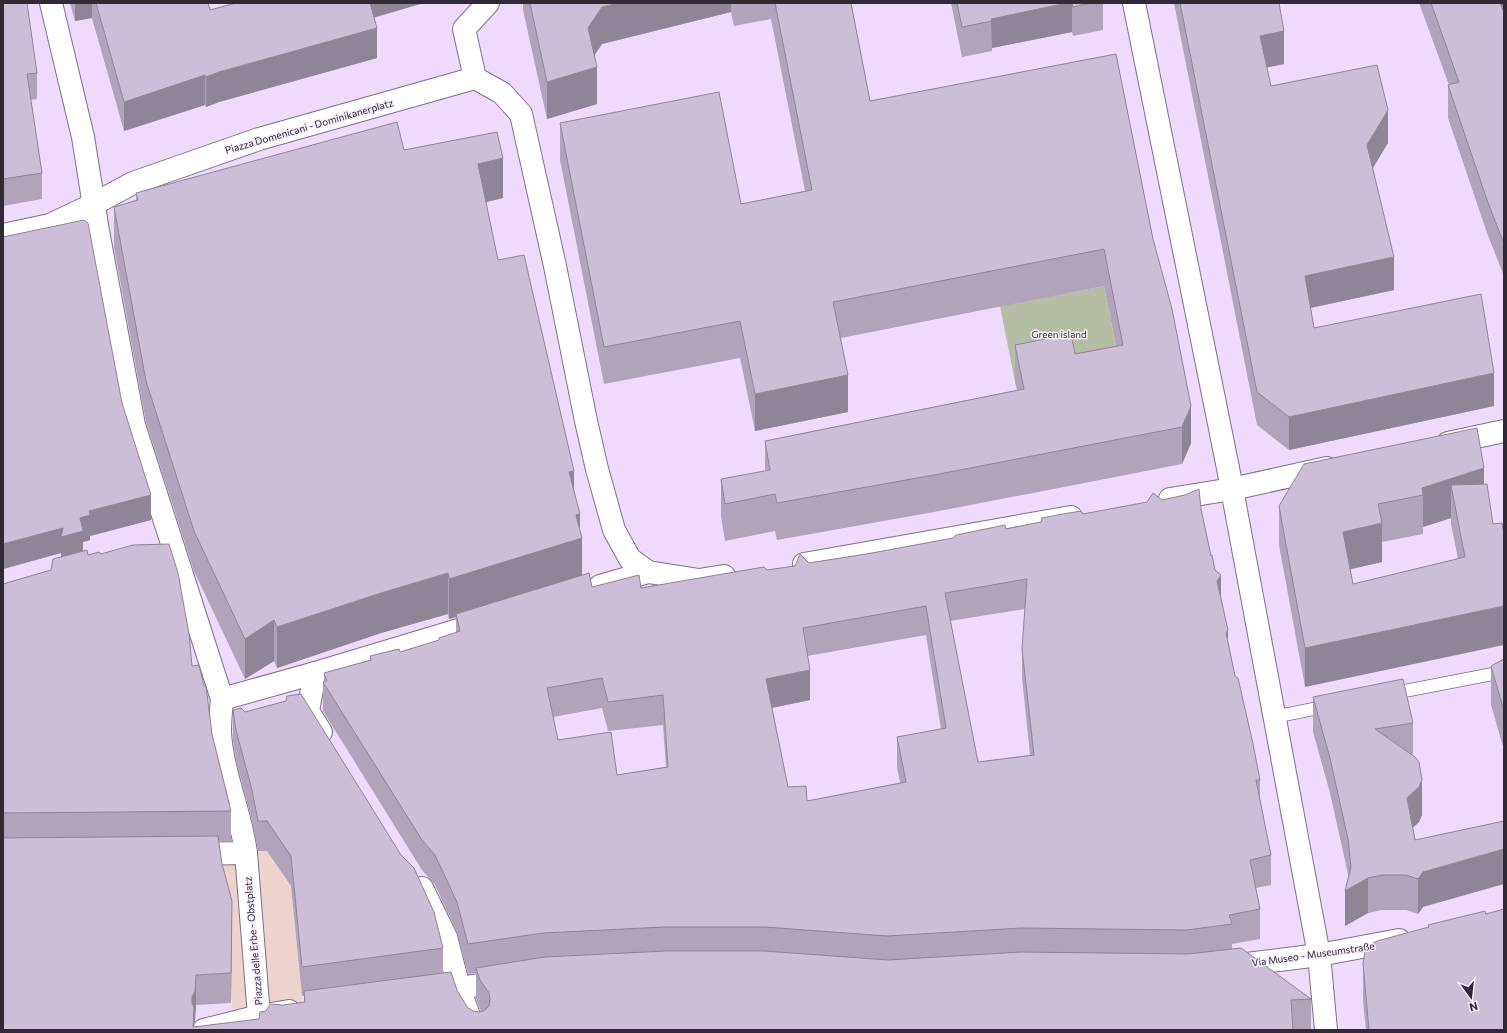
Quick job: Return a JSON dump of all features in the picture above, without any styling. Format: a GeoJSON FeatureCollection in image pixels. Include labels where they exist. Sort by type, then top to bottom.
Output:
{"type":"FeatureCollection","features":[{"type":"Feature","properties":{"kind":"street"},"geometry":{"type":"LineString","coordinates":[[51,3],[83,137],[134,425],[222,699],[315,673],[504,616]]}},
{"type":"Feature","properties":{"kind":"street"},"geometry":{"type":"LineString","coordinates":[[1134,3],[1232,489],[1319,955],[1326,1030]]}},
{"type":"Feature","properties":{"kind":"street"},"geometry":{"type":"LineString","coordinates":[[487,4],[464,29],[475,78],[502,93],[521,114],[555,266],[586,421],[614,530],[630,559],[648,572]]}},
{"type":"Feature","properties":{"kind":"street","name":"Piazza Domenicani - Dominikanerplatz"},"geometry":{"type":"LineString","coordinates":[[3,235],[50,225],[133,183],[259,139],[475,78]]}},
{"type":"Feature","properties":{"kind":"street"},"geometry":{"type":"LineString","coordinates":[[1432,446],[1504,431]]}},
{"type":"Feature","properties":{"kind":"street"},"geometry":{"type":"LineString","coordinates":[[1152,502],[1232,489],[1346,464]]}},
{"type":"Feature","properties":{"kind":"street"},"geometry":{"type":"LineString","coordinates":[[787,567],[1094,513]]}},
{"type":"Feature","properties":{"kind":"street"},"geometry":{"type":"LineString","coordinates":[[150,550],[173,544]]}},
{"type":"Feature","properties":{"kind":"street"},"geometry":{"type":"LineString","coordinates":[[580,592],[648,572],[699,580],[742,574]]}},
{"type":"Feature","properties":{"kind":"street"},"geometry":{"type":"LineString","coordinates":[[315,673],[308,711],[332,749]]}},
{"type":"Feature","properties":{"kind":"street","name":"Piazza delle Erbe - Obstplatz"},"geometry":{"type":"LineString","coordinates":[[222,699],[220,733],[226,771],[246,853],[259,1023]]}},
{"type":"Feature","properties":{"kind":"street"},"geometry":{"type":"LineString","coordinates":[[173,854],[246,853]]}},
{"type":"Feature","properties":{"kind":"street"},"geometry":{"type":"LineString","coordinates":[[408,872],[424,890],[446,937],[459,988],[469,1016],[478,1030]]}},
{"type":"Feature","properties":{"kind":"street","name":"Via Museo - Museumstraße"},"geometry":{"type":"LineString","coordinates":[[1211,968],[1319,955],[1381,944],[1420,935]]}},
{"type":"Feature","properties":{"kind":"street"},"geometry":{"type":"LineString","coordinates":[[412,995],[521,979]]}},
{"type":"Feature","properties":{"kind":"street"},"geometry":{"type":"LineString","coordinates":[[204,1030],[259,1023],[309,1008]]}},
{"type":"Feature","properties":{"kind":"lane"},"geometry":{"type":"LineString","coordinates":[[1378,696],[1503,672]]}},
{"type":"Feature","properties":{"kind":"lane"},"geometry":{"type":"LineString","coordinates":[[1274,717],[1339,704]]}},
{"type":"Feature","properties":{"kind":"shaded area"},"geometry":{"type":"Polygon","coordinates":[[[259,839],[291,886],[302,1000],[293,1010],[232,1023],[232,931],[218,869],[228,853],[244,841],[259,839]]]}},
{"type":"Feature","properties":{"kind":"green space","name":"Green island"},"geometry":{"type":"Polygon","coordinates":[[[1104,286],[1118,357],[1015,382],[1000,306],[1104,286]]]}},
{"type":"Feature","properties":{"kind":"building"},"geometry":{"type":"Polygon","coordinates":[[[3,3],[27,3],[37,73],[27,74],[42,173],[3,179],[3,3]]]}},
{"type":"Feature","properties":{"kind":"building"},"geometry":{"type":"Polygon","coordinates":[[[96,3],[208,3],[210,10],[236,3],[370,3],[377,28],[219,72],[206,77],[205,75],[124,102],[96,3]]]}},
{"type":"Feature","properties":{"kind":"building"},"geometry":{"type":"Polygon","coordinates":[[[530,3],[619,3],[602,7],[588,28],[597,67],[547,82],[530,3]]]}},
{"type":"Feature","properties":{"kind":"building"},"geometry":{"type":"Polygon","coordinates":[[[775,3],[851,3],[870,101],[1116,54],[1153,239],[1172,309],[1191,406],[1182,427],[934,475],[777,503],[775,494],[725,504],[721,479],[770,470],[765,441],[1024,389],[1015,345],[1071,334],[1075,354],[1123,345],[1104,249],[833,302],[848,375],[755,394],[740,321],[604,347],[560,123],[719,92],[741,204],[812,190],[775,3]]]}},
{"type":"Feature","properties":{"kind":"building"},"geometry":{"type":"Polygon","coordinates":[[[957,3],[1067,3],[991,19],[992,21],[962,27],[957,3]]]}},
{"type":"Feature","properties":{"kind":"building"},"geometry":{"type":"Polygon","coordinates":[[[1072,3],[1091,3],[1073,7],[1072,3]]]}},
{"type":"Feature","properties":{"kind":"building"},"geometry":{"type":"Polygon","coordinates":[[[1180,3],[1279,3],[1284,31],[1260,36],[1271,86],[1377,65],[1388,110],[1367,145],[1394,257],[1305,276],[1314,328],[1481,294],[1494,373],[1289,417],[1257,392],[1180,3]]]}},
{"type":"Feature","properties":{"kind":"building"},"geometry":{"type":"Polygon","coordinates":[[[1431,3],[1500,3],[1504,12],[1504,244],[1487,200],[1448,85],[1459,82],[1431,3]]]}},
{"type":"Feature","properties":{"kind":"building"},"geometry":{"type":"Polygon","coordinates":[[[397,122],[404,150],[497,132],[503,158],[478,164],[498,260],[524,255],[574,471],[569,472],[580,514],[576,515],[582,538],[449,579],[448,573],[277,627],[274,620],[245,639],[194,531],[146,381],[114,207],[138,200],[136,193],[397,122]]]}},
{"type":"Feature","properties":{"kind":"building"},"geometry":{"type":"Polygon","coordinates":[[[84,220],[88,223],[122,403],[151,495],[89,511],[90,515],[80,518],[83,531],[61,537],[63,528],[3,544],[3,237],[84,220]]]}},
{"type":"Feature","properties":{"kind":"building"},"geometry":{"type":"Polygon","coordinates":[[[1477,428],[1484,468],[1422,488],[1423,495],[1378,504],[1382,523],[1343,532],[1353,584],[1465,557],[1451,485],[1487,484],[1493,524],[1502,523],[1504,534],[1504,606],[1305,648],[1279,506],[1304,464],[1477,428]]]}},
{"type":"Feature","properties":{"kind":"building"},"geometry":{"type":"Polygon","coordinates":[[[1199,489],[1201,509],[1211,556],[1212,555],[1215,570],[1221,575],[1217,581],[1228,630],[1226,633],[1235,676],[1238,678],[1253,744],[1260,780],[1256,780],[1271,855],[1250,860],[1260,909],[1229,915],[1232,924],[1187,930],[1021,928],[887,936],[765,927],[664,927],[543,933],[468,944],[457,902],[435,855],[422,840],[323,682],[327,681],[324,673],[371,660],[370,656],[399,649],[400,652],[439,640],[439,638],[460,631],[456,614],[589,573],[592,587],[639,575],[641,588],[764,567],[767,570],[795,566],[800,554],[809,563],[953,538],[956,535],[1005,525],[1006,529],[1041,522],[1042,518],[1057,515],[1081,511],[1083,514],[1147,502],[1153,493],[1162,500],[1185,495],[1199,489]],[[1027,579],[945,593],[978,762],[1034,755],[1022,649],[1027,579]],[[926,606],[803,628],[810,670],[766,679],[788,787],[806,786],[807,801],[906,782],[897,737],[946,728],[926,606]],[[602,678],[547,688],[558,740],[611,732],[617,775],[668,767],[663,695],[608,702],[602,678]]]}},
{"type":"Feature","properties":{"kind":"building"},"geometry":{"type":"Polygon","coordinates":[[[169,544],[178,573],[189,634],[192,666],[199,665],[204,686],[206,686],[212,734],[231,811],[3,813],[3,584],[51,570],[53,559],[87,550],[88,555],[99,552],[101,554],[133,545],[169,544]]]}},
{"type":"Feature","properties":{"kind":"building"},"geometry":{"type":"Polygon","coordinates":[[[1504,659],[1504,711],[1491,666],[1504,659]]]}},
{"type":"Feature","properties":{"kind":"building"},"geometry":{"type":"Polygon","coordinates":[[[1403,679],[1413,723],[1375,729],[1415,757],[1419,762],[1422,780],[1419,787],[1407,798],[1415,840],[1504,821],[1504,849],[1423,872],[1418,879],[1406,875],[1382,875],[1368,878],[1345,891],[1351,867],[1348,839],[1330,758],[1313,697],[1403,679]]]}},
{"type":"Feature","properties":{"kind":"building"},"geometry":{"type":"Polygon","coordinates":[[[301,694],[401,855],[414,868],[434,912],[443,948],[302,967],[291,856],[267,821],[258,821],[252,790],[236,730],[233,710],[241,708],[245,712],[286,701],[287,696],[301,694]]]}},
{"type":"Feature","properties":{"kind":"building"},"geometry":{"type":"Polygon","coordinates":[[[218,836],[222,864],[232,901],[231,973],[196,975],[195,991],[192,997],[194,1007],[193,1027],[259,1019],[260,1012],[266,1011],[270,1004],[283,1005],[305,1002],[304,991],[451,972],[457,990],[467,1007],[473,1011],[479,1012],[484,1011],[489,1006],[490,999],[489,993],[480,980],[476,968],[545,957],[665,951],[764,951],[888,960],[1021,952],[1188,954],[1241,948],[1311,999],[1291,1000],[1293,1030],[3,1030],[3,838],[218,836]]]}},
{"type":"Feature","properties":{"kind":"building"},"geometry":{"type":"Polygon","coordinates":[[[1504,909],[1504,1030],[1369,1030],[1363,963],[1365,951],[1373,943],[1429,927],[1428,925],[1485,911],[1486,914],[1504,909]]]}}]}
